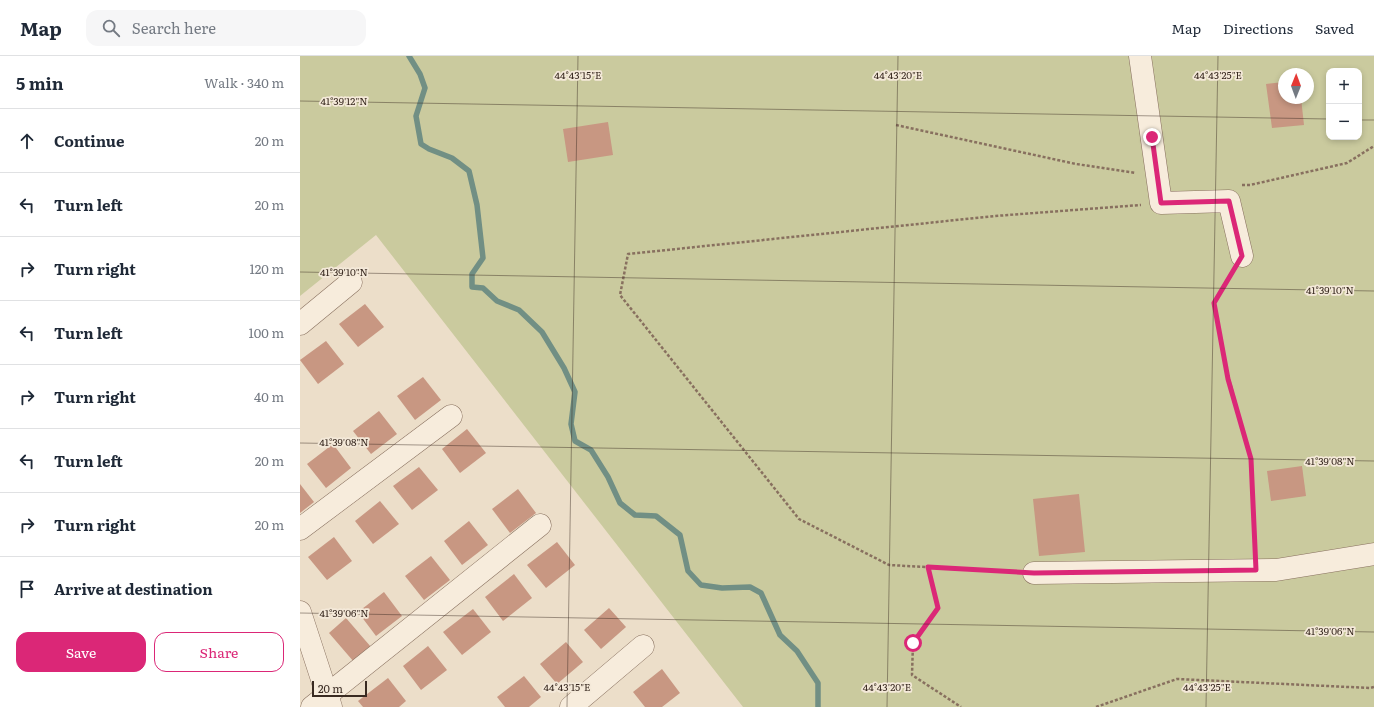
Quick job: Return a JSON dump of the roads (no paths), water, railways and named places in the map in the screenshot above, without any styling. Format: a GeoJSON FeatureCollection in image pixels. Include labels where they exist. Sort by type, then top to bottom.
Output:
{"type":"FeatureCollection","features":[{"type":"Feature","properties":{"kind":"street"},"geometry":{"type":"LineString","coordinates":[[1140,56],[1161,203],[1229,201],[1242,256]]}},
{"type":"Feature","properties":{"kind":"street"},"geometry":{"type":"LineString","coordinates":[[300,324],[351,282]]}},
{"type":"Feature","properties":{"kind":"street"},"geometry":{"type":"LineString","coordinates":[[300,529],[451,416]]}},
{"type":"Feature","properties":{"kind":"street"},"geometry":{"type":"LineString","coordinates":[[300,612],[324,703],[540,525]]}},
{"type":"Feature","properties":{"kind":"street"},"geometry":{"type":"LineString","coordinates":[[1034,573],[1276,570],[1374,554]]}},
{"type":"Feature","properties":{"kind":"street"},"geometry":{"type":"LineString","coordinates":[[572,707],[643,646]]}},
{"type":"Feature","properties":{"kind":"waterway"},"geometry":{"type":"LineString","coordinates":[[409,56],[420,74],[425,88],[416,116],[421,144],[429,149],[452,158],[469,171],[477,205],[483,258],[472,274],[472,287],[483,288],[497,301],[519,310],[542,332],[564,368],[575,392],[571,424],[575,441],[591,450],[608,477],[620,503],[635,515],[656,516],[680,535],[688,571],[701,585],[722,588],[750,587],[761,593],[780,635],[797,651],[818,683],[818,707]]}}]}
